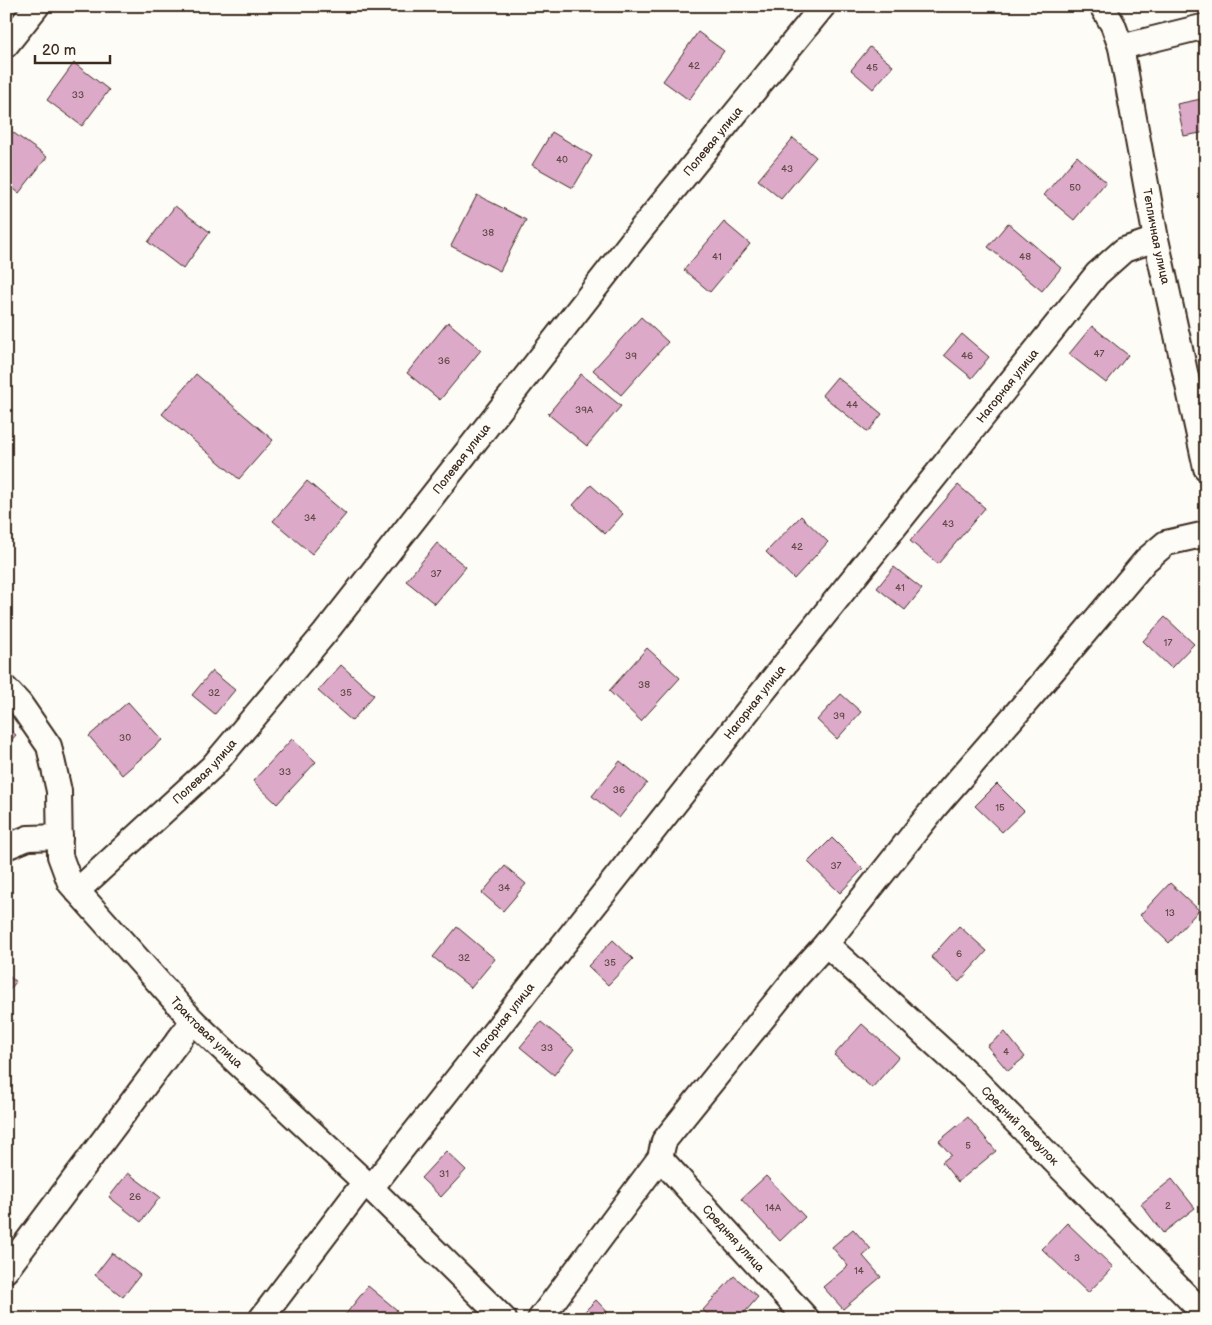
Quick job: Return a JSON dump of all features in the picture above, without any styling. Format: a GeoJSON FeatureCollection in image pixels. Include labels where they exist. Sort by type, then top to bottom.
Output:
{"type":"FeatureCollection","features":[{"type":"Feature","properties":{"kind":"street"},"geometry":{"type":"LineString","coordinates":[[6,45],[37,6]]}},
{"type":"Feature","properties":{"kind":"street","name":"Полевая улица"},"geometry":{"type":"LineString","coordinates":[[76,891],[212,767],[325,632],[643,227],[823,6]]}},
{"type":"Feature","properties":{"kind":"street","name":"Тепличная улица"},"geometry":{"type":"LineString","coordinates":[[1102,6],[1113,25],[1121,47],[1156,239],[1206,468]]}},
{"type":"Feature","properties":{"kind":"street"},"geometry":{"type":"LineString","coordinates":[[1121,47],[1206,26]]}},
{"type":"Feature","properties":{"kind":"street","name":"Нагорная улица"},"geometry":{"type":"LineString","coordinates":[[261,1319],[1097,274],[1124,250],[1156,239]]}},
{"type":"Feature","properties":{"kind":"street"},"geometry":{"type":"LineString","coordinates":[[540,1319],[660,1158],[664,1141],[797,976],[826,944],[935,807],[1146,560],[1166,543],[1206,534]]}},
{"type":"Feature","properties":{"kind":"street","name":"Трактовая улица"},"geometry":{"type":"LineString","coordinates":[[6,689],[20,704],[49,746],[59,791],[60,856],[70,883],[76,891],[194,1021],[368,1185],[504,1319]]}},
{"type":"Feature","properties":{"kind":"street"},"geometry":{"type":"LineString","coordinates":[[6,847],[28,838],[60,837]]}},
{"type":"Feature","properties":{"kind":"street","name":"Средний переулок"},"geometry":{"type":"LineString","coordinates":[[826,944],[976,1081],[1206,1316]]}},
{"type":"Feature","properties":{"kind":"street"},"geometry":{"type":"LineString","coordinates":[[6,1270],[194,1021]]}},
{"type":"Feature","properties":{"kind":"street","name":"Средняя улица"},"geometry":{"type":"LineString","coordinates":[[660,1158],[807,1319]]}},
{"type":"Feature","properties":{"kind":"building"},"geometry":{"type":"Polygon","coordinates":[[[698,32],[724,51],[689,100],[663,81],[698,32]]]}},
{"type":"Feature","properties":{"kind":"building"},"geometry":{"type":"Polygon","coordinates":[[[870,47],[893,66],[873,89],[851,70],[870,47]]]}},
{"type":"Feature","properties":{"kind":"building"},"geometry":{"type":"Polygon","coordinates":[[[74,63],[109,90],[82,126],[47,100],[74,63]]]}},
{"type":"Feature","properties":{"kind":"building"},"geometry":{"type":"Polygon","coordinates":[[[1206,98],[1206,132],[1184,136],[1177,104],[1206,98]]]}},
{"type":"Feature","properties":{"kind":"building"},"geometry":{"type":"Polygon","coordinates":[[[11,131],[47,157],[19,193],[6,183],[6,138],[11,131]]]}},
{"type":"Feature","properties":{"kind":"building"},"geometry":{"type":"Polygon","coordinates":[[[552,132],[592,156],[573,188],[532,165],[552,132]]]}},
{"type":"Feature","properties":{"kind":"building"},"geometry":{"type":"Polygon","coordinates":[[[793,138],[816,157],[781,199],[758,180],[793,138]]]}},
{"type":"Feature","properties":{"kind":"building"},"geometry":{"type":"Polygon","coordinates":[[[1077,156],[1106,182],[1074,220],[1044,195],[1077,156]]]}},
{"type":"Feature","properties":{"kind":"building"},"geometry":{"type":"Polygon","coordinates":[[[477,195],[526,220],[500,271],[451,246],[477,195]]]}},
{"type":"Feature","properties":{"kind":"building"},"geometry":{"type":"Polygon","coordinates":[[[175,206],[210,232],[183,269],[148,242],[175,206]]]}},
{"type":"Feature","properties":{"kind":"building"},"geometry":{"type":"Polygon","coordinates":[[[724,222],[750,244],[710,292],[684,270],[724,222]]]}},
{"type":"Feature","properties":{"kind":"building"},"geometry":{"type":"Polygon","coordinates":[[[1008,223],[1061,268],[1042,291],[988,247],[1008,223]]]}},
{"type":"Feature","properties":{"kind":"building"},"geometry":{"type":"Polygon","coordinates":[[[641,317],[668,342],[621,395],[593,370],[641,317]]]}},
{"type":"Feature","properties":{"kind":"building"},"geometry":{"type":"Polygon","coordinates":[[[448,322],[481,350],[440,400],[407,373],[448,322]]]}},
{"type":"Feature","properties":{"kind":"building"},"geometry":{"type":"Polygon","coordinates":[[[1092,326],[1128,355],[1106,383],[1069,354],[1092,326]]]}},
{"type":"Feature","properties":{"kind":"building"},"geometry":{"type":"Polygon","coordinates":[[[962,334],[989,357],[972,378],[944,355],[962,334]]]}},
{"type":"Feature","properties":{"kind":"building"},"geometry":{"type":"Polygon","coordinates":[[[196,374],[273,440],[239,479],[162,414],[196,374]]]}},
{"type":"Feature","properties":{"kind":"building"},"geometry":{"type":"Polygon","coordinates":[[[581,374],[621,406],[587,446],[548,414],[581,374]]]}},
{"type":"Feature","properties":{"kind":"building"},"geometry":{"type":"Polygon","coordinates":[[[837,377],[882,414],[868,432],[822,395],[837,377]]]}},
{"type":"Feature","properties":{"kind":"building"},"geometry":{"type":"Polygon","coordinates":[[[307,481],[346,514],[312,554],[273,521],[307,481]]]}},
{"type":"Feature","properties":{"kind":"building"},"geometry":{"type":"Polygon","coordinates":[[[591,485],[623,514],[605,534],[573,505],[591,485]]]}},
{"type":"Feature","properties":{"kind":"building"},"geometry":{"type":"Polygon","coordinates":[[[958,485],[985,508],[938,564],[910,541],[958,485]]]}},
{"type":"Feature","properties":{"kind":"building"},"geometry":{"type":"Polygon","coordinates":[[[801,516],[828,542],[794,579],[766,552],[801,516]]]}},
{"type":"Feature","properties":{"kind":"building"},"geometry":{"type":"Polygon","coordinates":[[[437,543],[466,567],[435,604],[406,581],[437,543]]]}},
{"type":"Feature","properties":{"kind":"building"},"geometry":{"type":"Polygon","coordinates":[[[894,567],[922,589],[905,610],[877,588],[894,567]]]}},
{"type":"Feature","properties":{"kind":"building"},"geometry":{"type":"Polygon","coordinates":[[[1165,617],[1194,644],[1171,668],[1143,641],[1165,617]]]}},
{"type":"Feature","properties":{"kind":"building"},"geometry":{"type":"Polygon","coordinates":[[[647,648],[680,678],[641,721],[609,691],[647,648]]]}},
{"type":"Feature","properties":{"kind":"building"},"geometry":{"type":"Polygon","coordinates":[[[341,665],[374,695],[352,721],[318,691],[341,665]]]}},
{"type":"Feature","properties":{"kind":"building"},"geometry":{"type":"Polygon","coordinates":[[[212,671],[235,690],[215,714],[192,695],[212,671]]]}},
{"type":"Feature","properties":{"kind":"building"},"geometry":{"type":"Polygon","coordinates":[[[841,694],[861,712],[837,739],[817,720],[841,694]]]}},
{"type":"Feature","properties":{"kind":"building"},"geometry":{"type":"Polygon","coordinates":[[[128,702],[162,740],[122,775],[89,736],[128,702]]]}},
{"type":"Feature","properties":{"kind":"building"},"geometry":{"type":"Polygon","coordinates":[[[6,726],[16,735],[6,746],[6,726]]]}},
{"type":"Feature","properties":{"kind":"building"},"geometry":{"type":"Polygon","coordinates":[[[292,739],[316,762],[277,804],[253,781],[292,739]]]}},
{"type":"Feature","properties":{"kind":"building"},"geometry":{"type":"Polygon","coordinates":[[[620,761],[647,783],[619,818],[592,796],[620,761]]]}},
{"type":"Feature","properties":{"kind":"building"},"geometry":{"type":"Polygon","coordinates":[[[997,784],[1024,811],[1002,832],[975,806],[997,784]]]}},
{"type":"Feature","properties":{"kind":"building"},"geometry":{"type":"Polygon","coordinates":[[[832,838],[863,869],[840,893],[808,862],[832,838]]]}},
{"type":"Feature","properties":{"kind":"building"},"geometry":{"type":"Polygon","coordinates":[[[505,866],[526,884],[503,911],[482,893],[505,866]]]}},
{"type":"Feature","properties":{"kind":"building"},"geometry":{"type":"Polygon","coordinates":[[[1170,883],[1199,910],[1169,943],[1140,915],[1170,883]]]}},
{"type":"Feature","properties":{"kind":"building"},"geometry":{"type":"Polygon","coordinates":[[[959,926],[987,951],[959,982],[931,957],[959,926]]]}},
{"type":"Feature","properties":{"kind":"building"},"geometry":{"type":"Polygon","coordinates":[[[457,927],[495,959],[471,988],[433,957],[457,927]]]}},
{"type":"Feature","properties":{"kind":"building"},"geometry":{"type":"Polygon","coordinates":[[[613,940],[633,959],[608,985],[588,966],[613,940]]]}},
{"type":"Feature","properties":{"kind":"building"},"geometry":{"type":"Polygon","coordinates":[[[6,974],[16,982],[6,994],[6,974]]]}},
{"type":"Feature","properties":{"kind":"building"},"geometry":{"type":"Polygon","coordinates":[[[541,1022],[574,1049],[554,1075],[520,1047],[541,1022]]]}},
{"type":"Feature","properties":{"kind":"building"},"geometry":{"type":"Polygon","coordinates":[[[862,1024],[899,1057],[872,1088],[834,1055],[862,1024]]]}},
{"type":"Feature","properties":{"kind":"building"},"geometry":{"type":"Polygon","coordinates":[[[1005,1032],[1025,1057],[1008,1071],[987,1046],[1005,1032]]]}},
{"type":"Feature","properties":{"kind":"building"},"geometry":{"type":"Polygon","coordinates":[[[968,1117],[996,1151],[958,1182],[942,1162],[951,1155],[939,1141],[968,1117]]]}},
{"type":"Feature","properties":{"kind":"building"},"geometry":{"type":"Polygon","coordinates":[[[446,1151],[466,1170],[441,1197],[421,1178],[446,1151]]]}},
{"type":"Feature","properties":{"kind":"building"},"geometry":{"type":"Polygon","coordinates":[[[128,1173],[160,1197],[141,1222],[109,1197],[128,1173]]]}},
{"type":"Feature","properties":{"kind":"building"},"geometry":{"type":"Polygon","coordinates":[[[766,1176],[805,1217],[780,1241],[741,1199],[766,1176]]]}},
{"type":"Feature","properties":{"kind":"building"},"geometry":{"type":"Polygon","coordinates":[[[1172,1179],[1195,1208],[1163,1233],[1141,1204],[1172,1179]]]}},
{"type":"Feature","properties":{"kind":"building"},"geometry":{"type":"Polygon","coordinates":[[[1067,1223],[1113,1267],[1088,1293],[1042,1249],[1067,1223]]]}},
{"type":"Feature","properties":{"kind":"building"},"geometry":{"type":"Polygon","coordinates":[[[853,1229],[871,1249],[863,1256],[881,1277],[843,1309],[823,1287],[848,1266],[832,1247],[853,1229]]]}},
{"type":"Feature","properties":{"kind":"building"},"geometry":{"type":"Polygon","coordinates":[[[112,1253],[140,1275],[123,1297],[95,1275],[112,1253]]]}},
{"type":"Feature","properties":{"kind":"building"},"geometry":{"type":"Polygon","coordinates":[[[734,1276],[758,1297],[739,1319],[713,1319],[703,1310],[734,1276]]]}},
{"type":"Feature","properties":{"kind":"building"},"geometry":{"type":"Polygon","coordinates":[[[368,1286],[397,1310],[390,1319],[342,1319],[368,1286]]]}},
{"type":"Feature","properties":{"kind":"building"},"geometry":{"type":"Polygon","coordinates":[[[596,1300],[614,1319],[577,1319],[596,1300]]]}}]}
